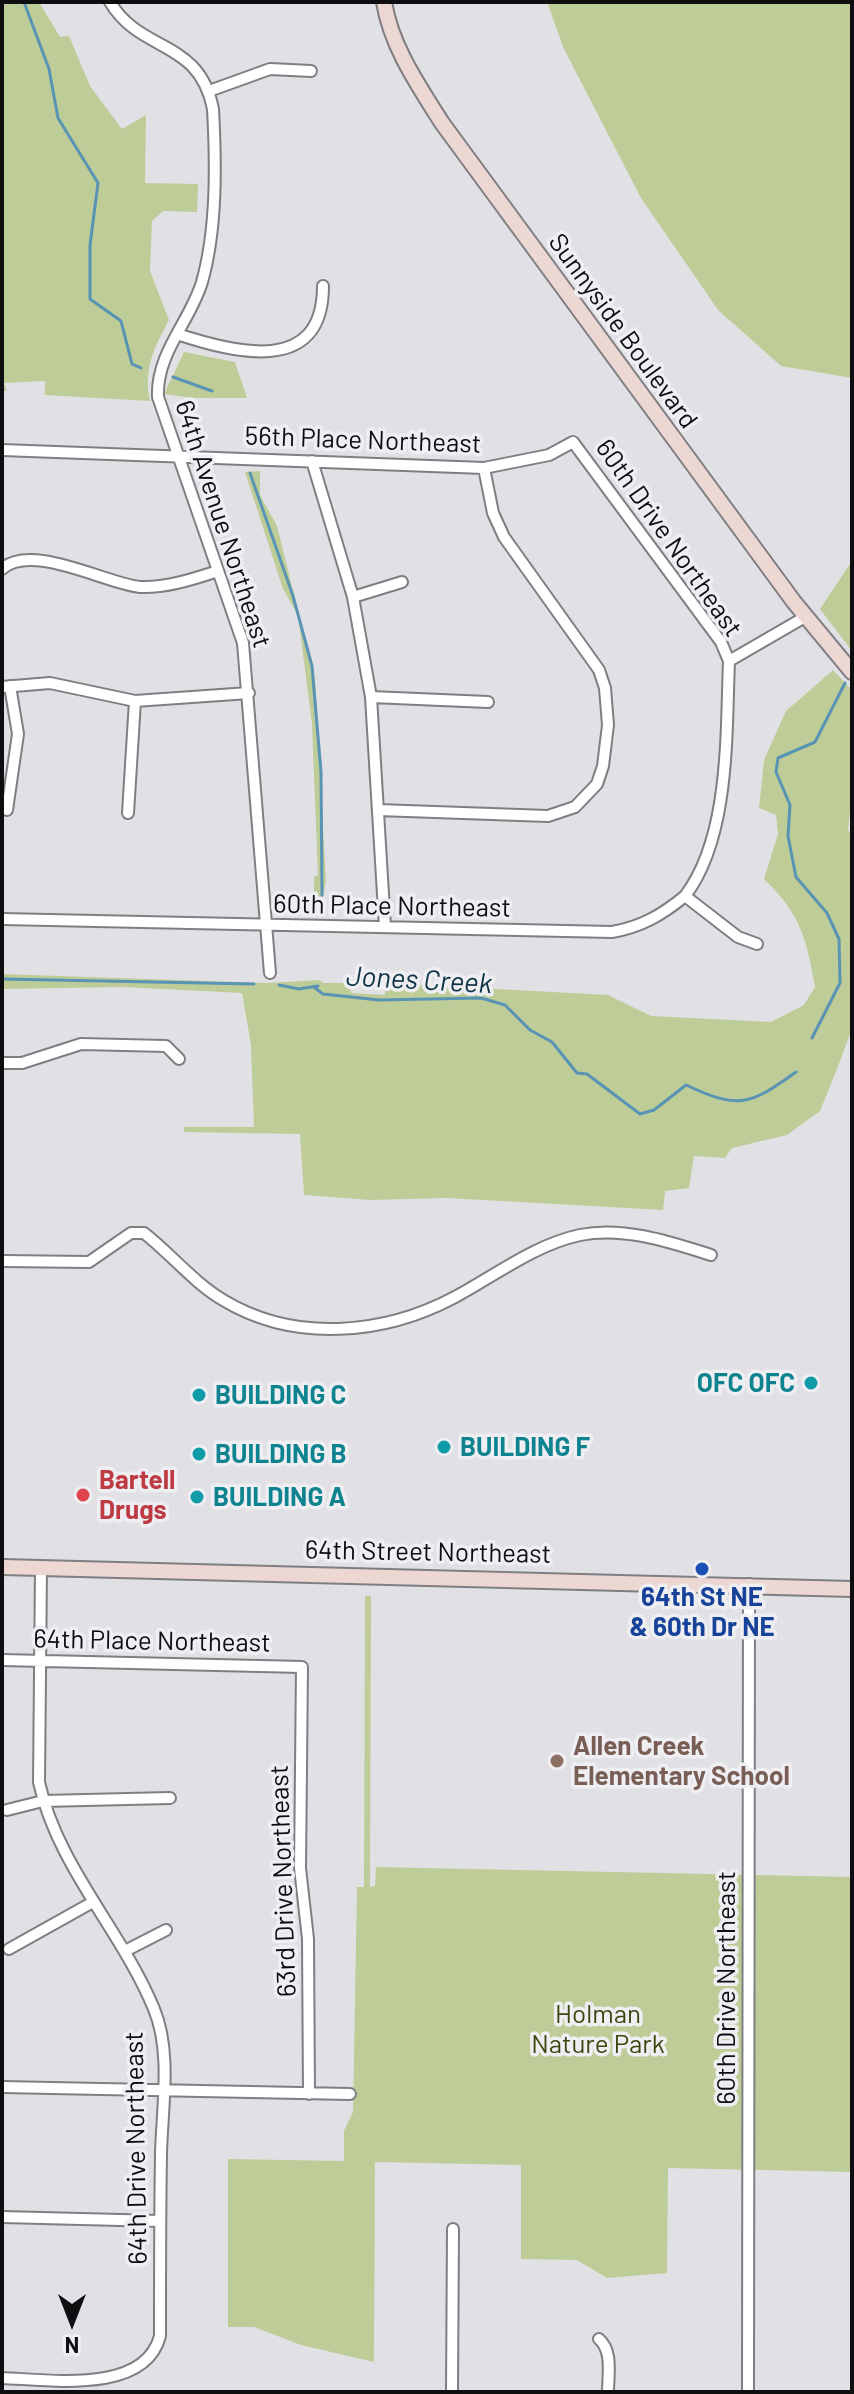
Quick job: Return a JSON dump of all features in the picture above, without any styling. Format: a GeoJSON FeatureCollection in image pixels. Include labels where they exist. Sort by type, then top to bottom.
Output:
{"type":"FeatureCollection","features":[{"type":"Feature","properties":{"kind":"main road","name":"Sunnyside Boulevard"},"geometry":{"type":"LineString","coordinates":[[384,2],[387,25],[417,84],[442,123],[805,617],[852,672]]}},
{"type":"Feature","properties":{"kind":"main road","name":"64th Street Northeast"},"geometry":{"type":"LineString","coordinates":[[2,1567],[852,1589]]}},
{"type":"Feature","properties":{"kind":"street","name":"64th Avenue Northeast"},"geometry":{"type":"LineString","coordinates":[[110,2],[131,27],[186,59],[209,91],[214,124],[210,228],[202,282],[162,366],[157,385],[158,397],[243,643],[270,973]]}},
{"type":"Feature","properties":{"kind":"street"},"geometry":{"type":"LineString","coordinates":[[209,91],[270,69],[311,71]]}},
{"type":"Feature","properties":{"kind":"street"},"geometry":{"type":"LineString","coordinates":[[177,334],[218,348],[248,352],[288,348],[313,331],[321,316],[323,286]]}},
{"type":"Feature","properties":{"kind":"street","name":"60th Drive Northeast"},"geometry":{"type":"LineString","coordinates":[[573,442],[721,642],[729,661],[717,828],[702,874],[685,896]]}},
{"type":"Feature","properties":{"kind":"street","name":"56th Place Northeast"},"geometry":{"type":"LineString","coordinates":[[2,450],[484,468],[549,455],[573,442]]}},
{"type":"Feature","properties":{"kind":"street"},"geometry":{"type":"LineString","coordinates":[[312,461],[353,597],[371,697],[385,927]]}},
{"type":"Feature","properties":{"kind":"street"},"geometry":{"type":"LineString","coordinates":[[378,810],[537,817],[565,813],[586,799],[603,766],[608,725],[605,688],[586,650],[504,537],[493,513],[484,468]]}},
{"type":"Feature","properties":{"kind":"street"},"geometry":{"type":"LineString","coordinates":[[2,569],[15,562],[60,563],[139,587],[182,582],[218,571]]}},
{"type":"Feature","properties":{"kind":"street"},"geometry":{"type":"LineString","coordinates":[[353,597],[402,582]]}},
{"type":"Feature","properties":{"kind":"street","name":"60th Drive Northeast"},"geometry":{"type":"LineString","coordinates":[[729,661],[805,617]]}},
{"type":"Feature","properties":{"kind":"street"},"geometry":{"type":"LineString","coordinates":[[7,810],[18,734],[6,686],[50,683],[135,701],[249,693]]}},
{"type":"Feature","properties":{"kind":"street"},"geometry":{"type":"LineString","coordinates":[[371,697],[488,702]]}},
{"type":"Feature","properties":{"kind":"street"},"geometry":{"type":"LineString","coordinates":[[128,813],[135,701]]}},
{"type":"Feature","properties":{"kind":"street"},"geometry":{"type":"LineString","coordinates":[[685,896],[738,937],[757,944]]}},
{"type":"Feature","properties":{"kind":"street","name":"60th Place Northeast"},"geometry":{"type":"LineString","coordinates":[[2,919],[612,932],[632,929],[657,918],[685,896]]}},
{"type":"Feature","properties":{"kind":"street"},"geometry":{"type":"LineString","coordinates":[[2,1063],[22,1063],[81,1044],[166,1046],[179,1059]]}},
{"type":"Feature","properties":{"kind":"street"},"geometry":{"type":"LineString","coordinates":[[2,1261],[89,1262],[131,1233],[144,1233],[223,1300],[278,1322],[344,1330],[377,1326],[428,1311],[547,1245],[579,1235],[620,1232],[711,1255]]}},
{"type":"Feature","properties":{"kind":"street"},"geometry":{"type":"LineString","coordinates":[[41,1567],[39,1782],[43,1801]]}},
{"type":"Feature","properties":{"kind":"street","name":"60th Drive Northeast"},"geometry":{"type":"LineString","coordinates":[[748,2392],[749,1584]]}},
{"type":"Feature","properties":{"kind":"street","name":"64th Place Northeast"},"geometry":{"type":"LineString","coordinates":[[2,1660],[302,1667]]}},
{"type":"Feature","properties":{"kind":"street","name":"63rd Drive Northeast"},"geometry":{"type":"LineString","coordinates":[[302,1667],[300,1868],[308,1939],[309,2094]]}},
{"type":"Feature","properties":{"kind":"street"},"geometry":{"type":"LineString","coordinates":[[7,1810],[43,1801],[170,1798]]}},
{"type":"Feature","properties":{"kind":"street","name":"64th Drive Northeast"},"geometry":{"type":"LineString","coordinates":[[2,2378],[92,2387],[133,2374],[148,2364],[156,2352],[160,2336],[163,2089],[159,2027],[125,1951],[93,1902],[43,1801]]}},
{"type":"Feature","properties":{"kind":"street"},"geometry":{"type":"LineString","coordinates":[[9,1949],[93,1902]]}},
{"type":"Feature","properties":{"kind":"street"},"geometry":{"type":"LineString","coordinates":[[125,1951],[166,1930]]}},
{"type":"Feature","properties":{"kind":"street"},"geometry":{"type":"LineString","coordinates":[[2,2087],[350,2094]]}},
{"type":"Feature","properties":{"kind":"street"},"geometry":{"type":"LineString","coordinates":[[2,2217],[160,2221]]}},
{"type":"Feature","properties":{"kind":"street"},"geometry":{"type":"LineString","coordinates":[[452,2392],[453,2229]]}},
{"type":"Feature","properties":{"kind":"street"},"geometry":{"type":"LineString","coordinates":[[599,2339],[608,2357],[608,2392]]}},
{"type":"Feature","properties":{"kind":"green space"},"geometry":{"type":"Polygon","coordinates":[[[2,2],[39,2],[60,37],[69,36],[90,86],[122,129],[146,115],[145,183],[198,184],[197,212],[163,211],[152,221],[150,271],[169,320],[151,359],[148,379],[150,401],[45,395],[45,381],[4,383],[7,391],[2,391],[2,2]]]}},
{"type":"Feature","properties":{"kind":"green space"},"geometry":{"type":"Polygon","coordinates":[[[547,2],[852,2],[852,378],[781,366],[718,310],[641,198],[564,49],[547,2]]]}},
{"type":"Feature","properties":{"kind":"green space"},"geometry":{"type":"Polygon","coordinates":[[[184,352],[235,362],[247,398],[193,398],[164,394],[184,352]]]}},
{"type":"Feature","properties":{"kind":"green space"},"geometry":{"type":"Polygon","coordinates":[[[260,471],[260,495],[277,526],[315,679],[326,881],[323,897],[314,898],[314,877],[318,875],[312,724],[298,615],[283,589],[245,472],[260,471]]]}},
{"type":"Feature","properties":{"kind":"green space"},"geometry":{"type":"Polygon","coordinates":[[[852,561],[852,651],[820,609],[852,561]]]}},
{"type":"Feature","properties":{"kind":"green space"},"geometry":{"type":"Polygon","coordinates":[[[833,670],[852,690],[852,792],[848,829],[852,839],[852,1029],[820,1111],[787,1135],[732,1148],[725,1158],[694,1156],[689,1188],[665,1191],[663,1210],[446,1198],[370,1200],[304,1195],[300,1134],[184,1132],[184,1127],[254,1127],[251,1045],[242,993],[124,987],[2,989],[2,974],[266,983],[320,980],[323,983],[350,983],[351,993],[385,995],[385,983],[608,995],[651,1016],[771,1022],[804,1005],[815,987],[800,928],[786,904],[764,879],[778,834],[776,815],[759,808],[764,760],[786,711],[833,670]]]}},
{"type":"Feature","properties":{"kind":"green space","name":"Holman Nature Park"},"geometry":{"type":"Polygon","coordinates":[[[365,1596],[371,1596],[370,1887],[375,1886],[376,1867],[852,1877],[852,2172],[668,2168],[667,2273],[607,2278],[577,2260],[521,2259],[521,2165],[375,2162],[374,2362],[301,2345],[254,2327],[228,2327],[228,2159],[344,2161],[344,2131],[353,2112],[357,1887],[364,1887],[365,1596]]]}},
{"type":"Feature","properties":{"kind":"waterway","name":"Jones Creek"},"geometry":{"type":"LineString","coordinates":[[24,2],[49,69],[58,118],[98,183],[90,245],[90,299],[121,321],[132,364],[141,368]]}},
{"type":"Feature","properties":{"kind":"waterway","name":"Jones Creek"},"geometry":{"type":"LineString","coordinates":[[173,377],[212,391]]}},
{"type":"Feature","properties":{"kind":"waterway","name":"Jones Creek"},"geometry":{"type":"LineString","coordinates":[[250,473],[293,596],[312,666],[321,772],[322,895]]}},
{"type":"Feature","properties":{"kind":"waterway","name":"Jones Creek"},"geometry":{"type":"LineString","coordinates":[[812,1038],[840,983],[839,939],[827,913],[796,877],[788,836],[790,805],[776,772],[778,758],[815,742],[845,683]]}},
{"type":"Feature","properties":{"kind":"waterway"},"geometry":{"type":"LineString","coordinates":[[2,979],[254,984]]}},
{"type":"Feature","properties":{"kind":"waterway"},"geometry":{"type":"LineString","coordinates":[[279,985],[299,989],[318,986]]}},
{"type":"Feature","properties":{"kind":"waterway","name":"Jones Creek"},"geometry":{"type":"LineString","coordinates":[[315,988],[323,994],[379,1000],[481,998],[505,1005],[530,1030],[552,1042],[577,1073],[587,1074],[640,1114],[654,1110],[686,1085],[719,1098],[744,1100],[767,1091],[796,1072]]}},
{"type":"Feature","properties":{"kind":"place","name":"OFC OFC"},"geometry":{"type":"Point","coordinates":[811,1383]}},
{"type":"Feature","properties":{"kind":"place","name":"BUILDING C"},"geometry":{"type":"Point","coordinates":[199,1395]}},
{"type":"Feature","properties":{"kind":"place","name":"BUILDING F"},"geometry":{"type":"Point","coordinates":[444,1447]}},
{"type":"Feature","properties":{"kind":"place","name":"BUILDING B"},"geometry":{"type":"Point","coordinates":[199,1454]}},
{"type":"Feature","properties":{"kind":"place","name":"Bartell Drugs"},"geometry":{"type":"Point","coordinates":[83,1495]}},
{"type":"Feature","properties":{"kind":"place","name":"BUILDING A"},"geometry":{"type":"Point","coordinates":[197,1497]}},
{"type":"Feature","properties":{"kind":"place","name":"64th St NE & 60th Dr NE"},"geometry":{"type":"Point","coordinates":[702,1569]}},
{"type":"Feature","properties":{"kind":"place","name":"Allen Creek Elementary School"},"geometry":{"type":"Point","coordinates":[557,1761]}}]}
